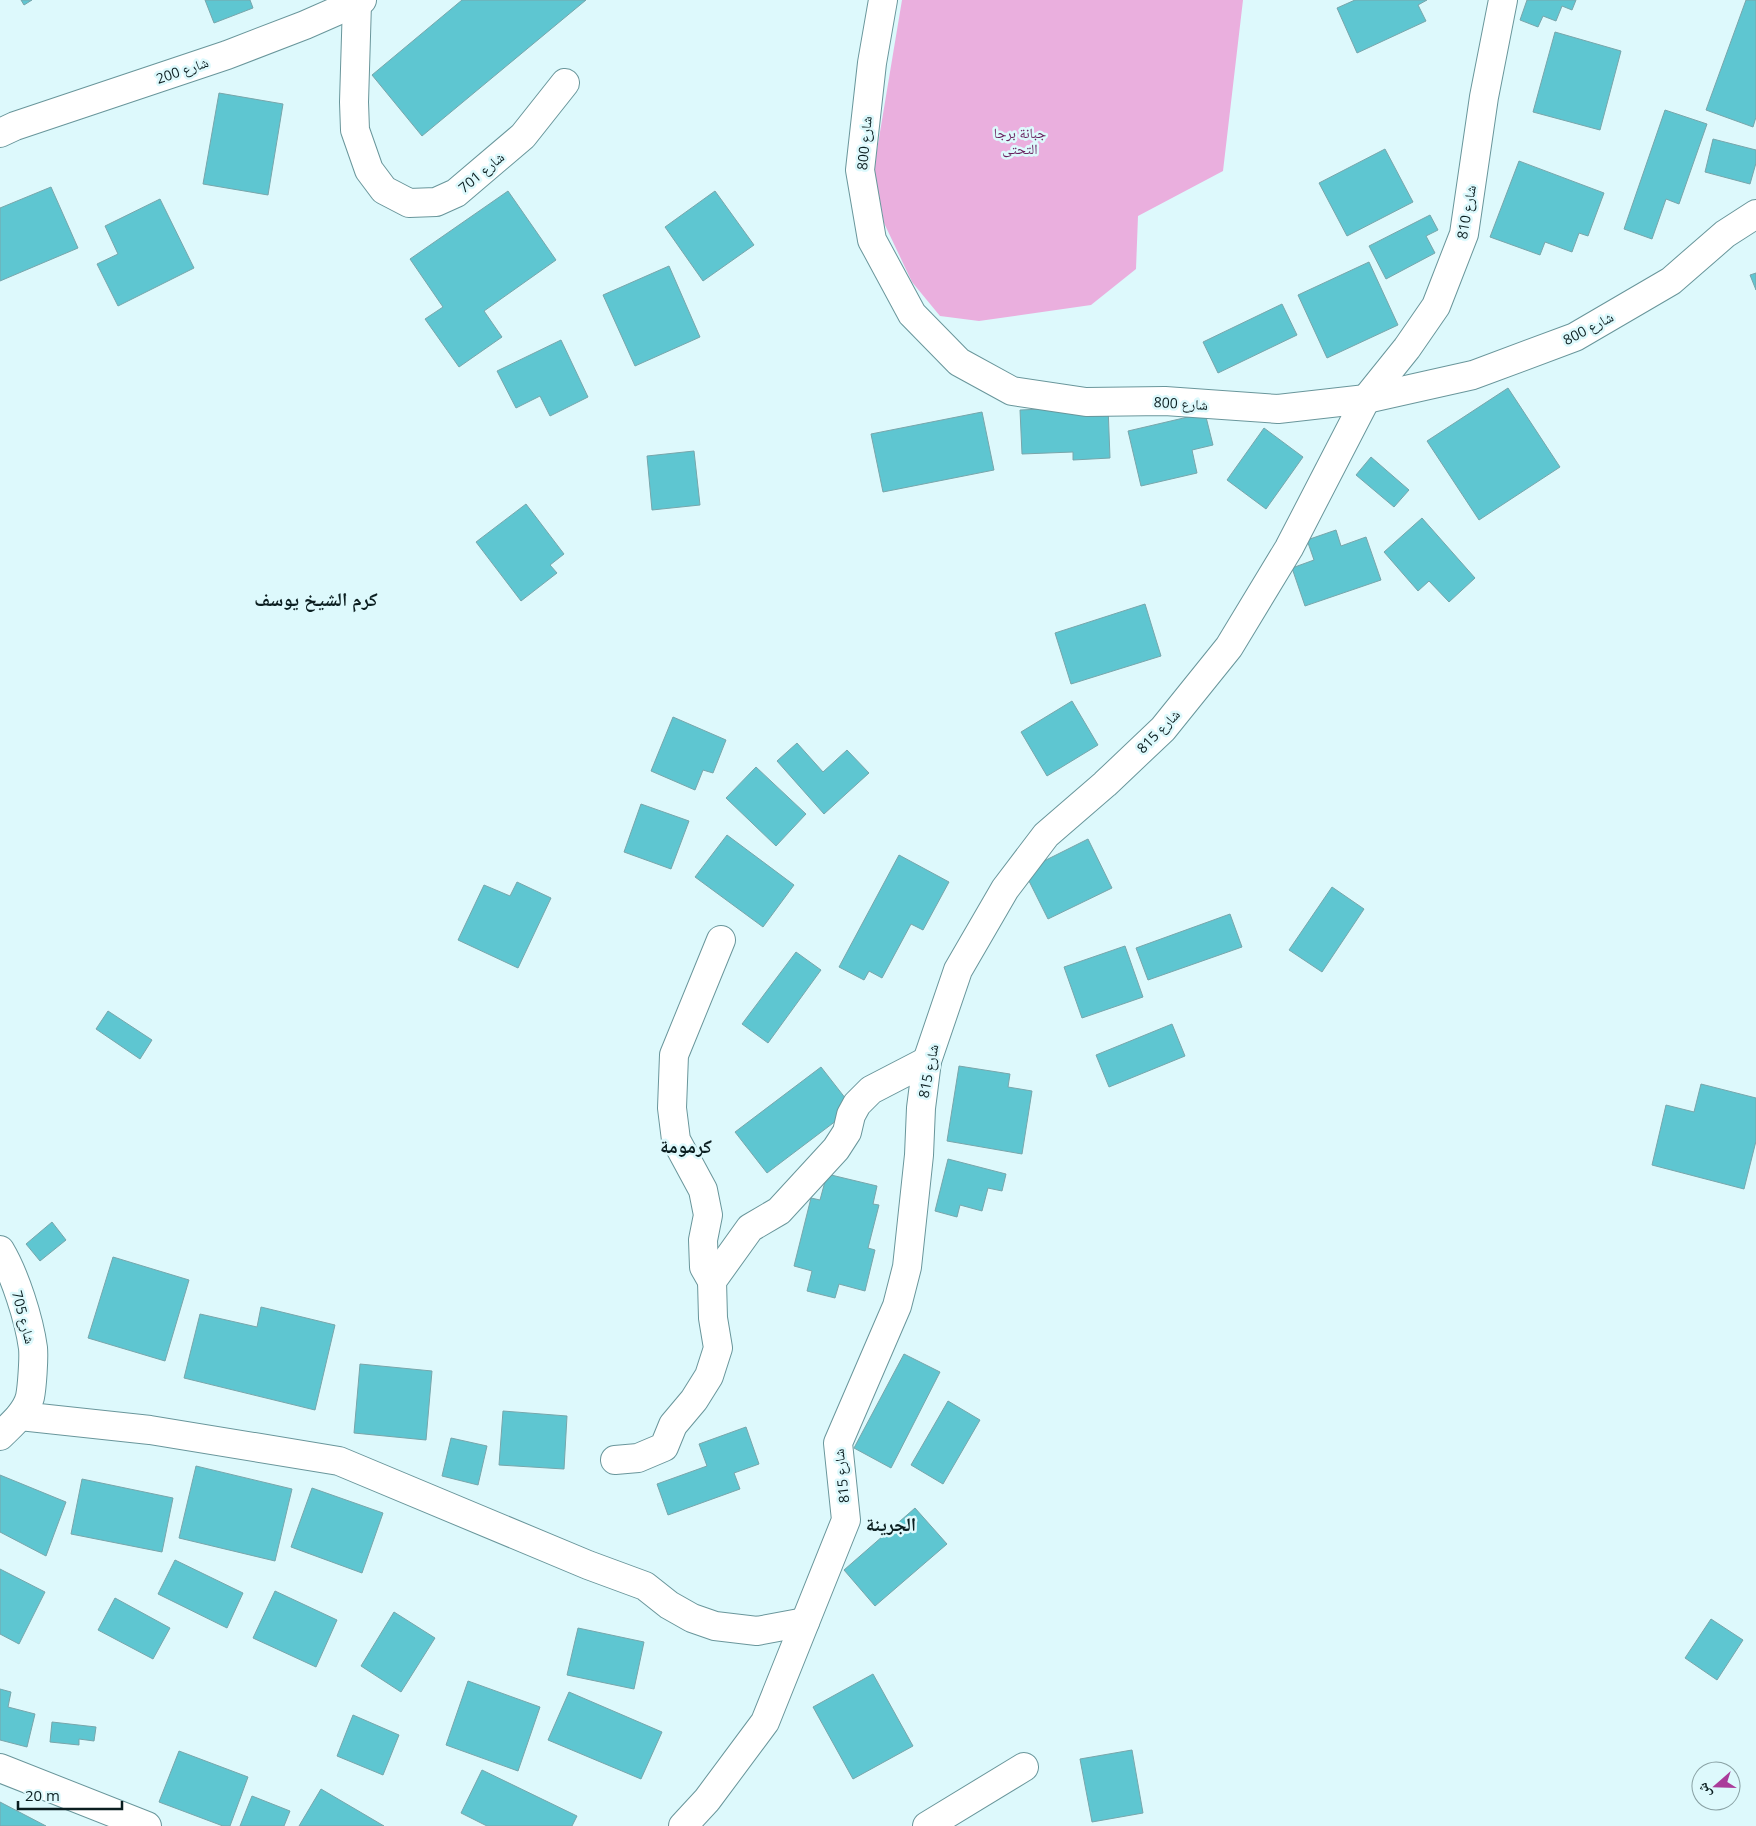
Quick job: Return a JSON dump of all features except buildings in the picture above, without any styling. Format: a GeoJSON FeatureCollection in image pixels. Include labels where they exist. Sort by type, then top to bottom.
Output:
{"type":"FeatureCollection","features":[{"type":"Feature","properties":{"kind":"street","name":"شارع 800"},"geometry":{"type":"LineString","coordinates":[[883,0],[872,63],[860,170],[872,240],[912,314],[959,362],[1012,391],[1086,402],[1165,401],[1278,409],[1366,399],[1472,374],[1576,337],[1671,281],[1725,234],[1756,214]]}},
{"type":"Feature","properties":{"kind":"street","name":"شارع 810"},"geometry":{"type":"LineString","coordinates":[[1366,399],[1436,306],[1464,234],[1484,97],[1503,0]]}},
{"type":"Feature","properties":{"kind":"street","name":"شارع 701"},"geometry":{"type":"LineString","coordinates":[[359,2],[354,102],[355,130],[369,170],[384,190],[409,203],[436,202],[456,193],[523,136],[565,83]]}},
{"type":"Feature","properties":{"kind":"street","name":"شارع 200"},"geometry":{"type":"LineString","coordinates":[[0,133],[15,126],[227,55],[359,2]]}},
{"type":"Feature","properties":{"kind":"street","name":"شارع 815"},"geometry":{"type":"LineString","coordinates":[[683,1826],[707,1800],[764,1722],[846,1520],[838,1442],[897,1306],[907,1268],[927,1061],[958,970],[1004,889],[1046,835],[1104,784],[1163,728],[1229,648],[1289,548],[1366,399]]}},
{"type":"Feature","properties":{"kind":"street"},"geometry":{"type":"LineString","coordinates":[[615,1460],[638,1458],[664,1447],[673,1425],[694,1400],[709,1376],[718,1348],[713,1318],[712,1281],[704,1267],[703,1240],[708,1215],[703,1190],[676,1140],[672,1108],[674,1055],[721,940]]}},
{"type":"Feature","properties":{"kind":"street"},"geometry":{"type":"LineString","coordinates":[[712,1281],[750,1228],[779,1211],[836,1148],[847,1132],[854,1110],[871,1090],[927,1061]]}},
{"type":"Feature","properties":{"kind":"street","name":"شارع 705"},"geometry":{"type":"LineString","coordinates":[[0,1250],[8,1264],[23,1307],[33,1349],[30,1398],[20,1416],[0,1436]]}},
{"type":"Feature","properties":{"kind":"street"},"geometry":{"type":"LineString","coordinates":[[20,1416],[150,1430],[339,1461],[579,1562],[645,1586],[669,1605],[692,1618],[715,1626],[757,1630],[805,1622]]}},
{"type":"Feature","properties":{"kind":"street"},"geometry":{"type":"LineString","coordinates":[[927,1826],[1024,1767]]}},
{"type":"Feature","properties":{"kind":"street"},"geometry":{"type":"LineString","coordinates":[[0,1768],[147,1826]]}},
{"type":"Feature","properties":{"kind":"green space","name":"جبانة برجا التحتى"},"geometry":{"type":"Polygon","coordinates":[[[902,0],[1243,0],[1223,171],[1138,216],[1136,269],[1091,305],[979,321],[940,316],[912,282],[884,223],[874,168],[902,0]]]}},
{"type":"Feature","properties":{"kind":"district","name":"كرم الشيخ يوسف"},"geometry":{"type":"Point","coordinates":[316,599]}},
{"type":"Feature","properties":{"kind":"district","name":"كرمومة"},"geometry":{"type":"Point","coordinates":[686,1146]}},
{"type":"Feature","properties":{"kind":"district","name":"الجرينة"},"geometry":{"type":"Point","coordinates":[891,1524]}}]}
